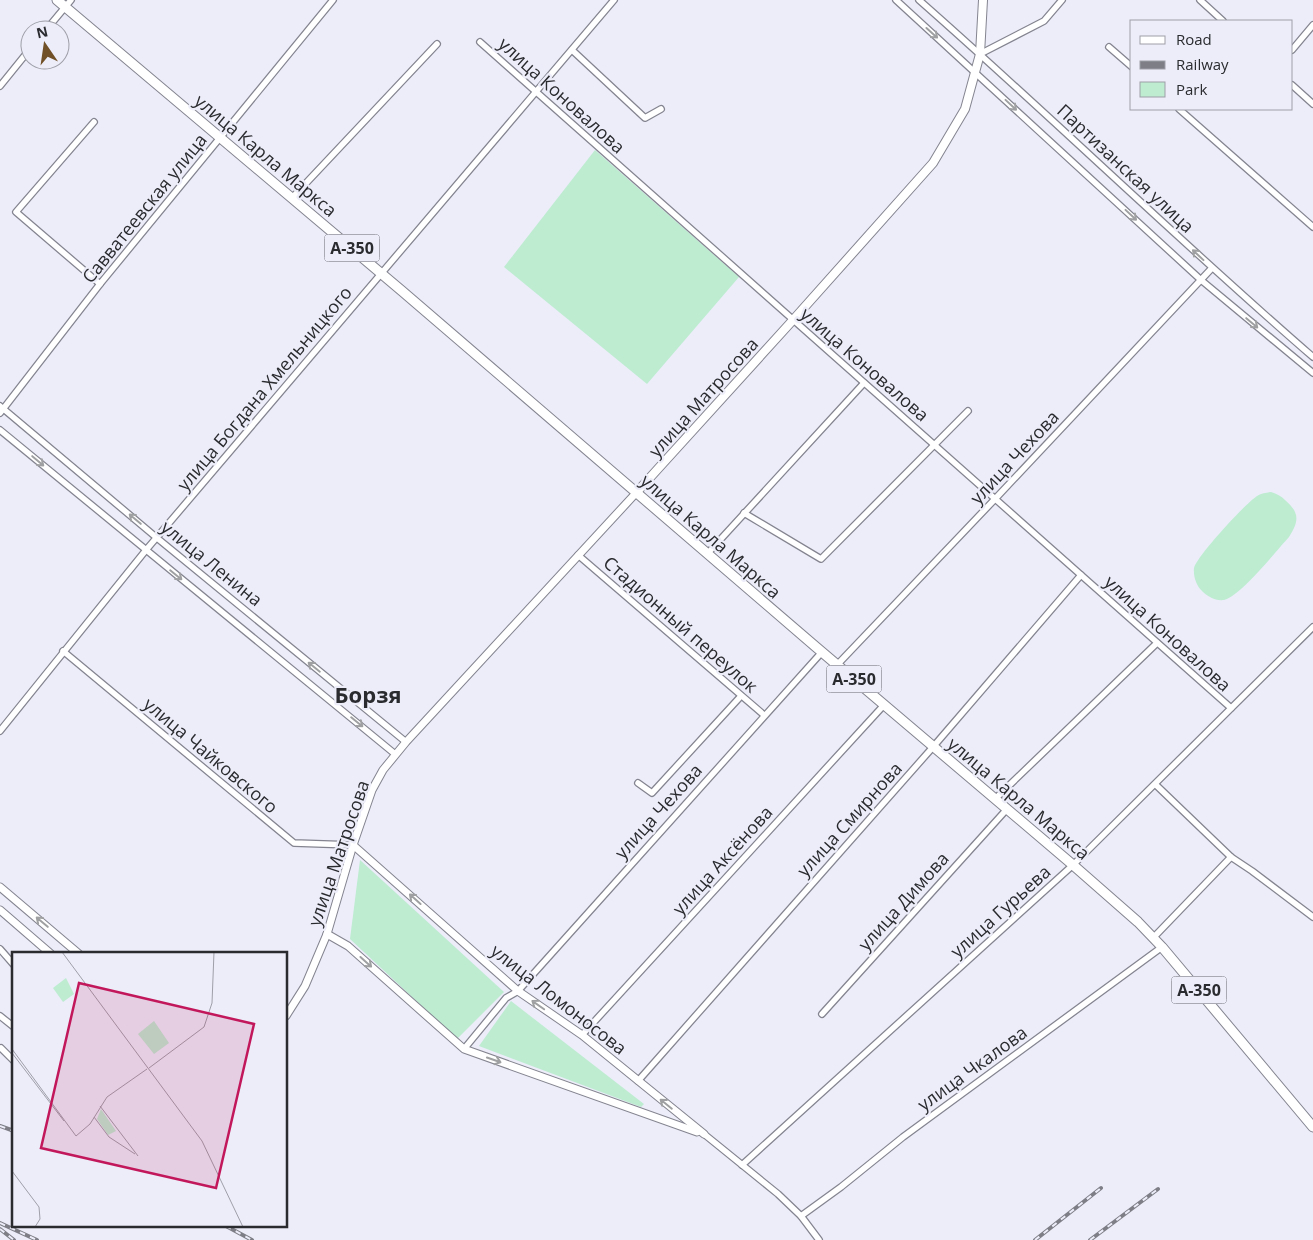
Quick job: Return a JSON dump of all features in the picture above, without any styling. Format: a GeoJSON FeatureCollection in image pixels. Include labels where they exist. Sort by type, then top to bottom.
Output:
{"type":"FeatureCollection","features":[{"type":"Feature","properties":{"kind":"highway","name":"улица Карла Маркса"},"geometry":{"type":"LineString","coordinates":[[57,0],[68,4],[220,137],[933,747],[1007,808],[1154,937],[1313,1127]]}},
{"type":"Feature","properties":{"kind":"main road","name":"улица Матросова"},"geometry":{"type":"LineString","coordinates":[[636,492],[793,320],[932,163],[965,110],[980,54],[982,0]]}},
{"type":"Feature","properties":{"kind":"street","name":"Савватеевская улица"},"geometry":{"type":"LineString","coordinates":[[1,410],[100,284],[332,0]]}},
{"type":"Feature","properties":{"kind":"street","name":"улица Богдана Хмельницкого"},"geometry":{"type":"LineString","coordinates":[[0,731],[146,550],[614,0]]}},
{"type":"Feature","properties":{"kind":"street"},"geometry":{"type":"LineString","coordinates":[[896,0],[1201,280],[1313,373]]}},
{"type":"Feature","properties":{"kind":"street","name":"Партизанская улица"},"geometry":{"type":"LineString","coordinates":[[919,0],[1212,268],[1313,357]]}},
{"type":"Feature","properties":{"kind":"street"},"geometry":{"type":"LineString","coordinates":[[980,54],[1044,21],[1062,0]]}},
{"type":"Feature","properties":{"kind":"street"},"geometry":{"type":"LineString","coordinates":[[1200,0],[1222,20]]}},
{"type":"Feature","properties":{"kind":"street"},"geometry":{"type":"LineString","coordinates":[[54,20],[68,4]]}},
{"type":"Feature","properties":{"kind":"street"},"geometry":{"type":"LineString","coordinates":[[1293,49],[1313,25]]}},
{"type":"Feature","properties":{"kind":"street","name":"улица Коновалова"},"geometry":{"type":"LineString","coordinates":[[480,42],[1230,708]]}},
{"type":"Feature","properties":{"kind":"street"},"geometry":{"type":"LineString","coordinates":[[292,198],[437,44]]}},
{"type":"Feature","properties":{"kind":"street"},"geometry":{"type":"LineString","coordinates":[[1109,47],[1130,65]]}},
{"type":"Feature","properties":{"kind":"street"},"geometry":{"type":"LineString","coordinates":[[572,50],[645,118],[661,109]]}},
{"type":"Feature","properties":{"kind":"street"},"geometry":{"type":"LineString","coordinates":[[0,86],[20,62]]}},
{"type":"Feature","properties":{"kind":"street"},"geometry":{"type":"LineString","coordinates":[[1293,86],[1313,104]]}},
{"type":"Feature","properties":{"kind":"street"},"geometry":{"type":"LineString","coordinates":[[1180,110],[1313,227]]}},
{"type":"Feature","properties":{"kind":"street"},"geometry":{"type":"LineString","coordinates":[[94,122],[16,212],[100,284]]}},
{"type":"Feature","properties":{"kind":"street","name":"улица Чехова"},"geometry":{"type":"LineString","coordinates":[[837,665],[1212,268]]}},
{"type":"Feature","properties":{"kind":"street"},"geometry":{"type":"LineString","coordinates":[[708,553],[864,383]]}},
{"type":"Feature","properties":{"kind":"street","name":"улица Ленина"},"geometry":{"type":"LineString","coordinates":[[1,410],[406,742]]}},
{"type":"Feature","properties":{"kind":"street"},"geometry":{"type":"LineString","coordinates":[[744,513],[821,559],[968,412]]}},
{"type":"Feature","properties":{"kind":"street","name":"улица Ленина"},"geometry":{"type":"LineString","coordinates":[[0,430],[395,754]]}},
{"type":"Feature","properties":{"kind":"street","name":"улица Матросова"},"geometry":{"type":"LineString","coordinates":[[288,1013],[305,986],[327,934],[372,790],[383,770],[395,754],[636,492]]}},
{"type":"Feature","properties":{"kind":"street","name":"Стадионный переулок"},"geometry":{"type":"LineString","coordinates":[[578,555],[764,715]]}},
{"type":"Feature","properties":{"kind":"street","name":"улица Смирнова"},"geometry":{"type":"LineString","coordinates":[[638,1081],[933,747],[1081,575]]}},
{"type":"Feature","properties":{"kind":"street","name":"улица Гурьева"},"geometry":{"type":"LineString","coordinates":[[742,1165],[1073,865],[1313,628]]}},
{"type":"Feature","properties":{"kind":"street"},"geometry":{"type":"LineString","coordinates":[[995,799],[1157,643]]}},
{"type":"Feature","properties":{"kind":"street","name":"улица Чайковского"},"geometry":{"type":"LineString","coordinates":[[63,651],[294,843],[354,844]]}},
{"type":"Feature","properties":{"kind":"street","name":"улица Чехова"},"geometry":{"type":"LineString","coordinates":[[464,1049],[506,998],[518,990],[822,652]]}},
{"type":"Feature","properties":{"kind":"street","name":"улица Чехова"},"geometry":{"type":"LineString","coordinates":[[638,783],[652,793],[741,696]]}},
{"type":"Feature","properties":{"kind":"street","name":"улица Аксёнова"},"geometry":{"type":"LineString","coordinates":[[582,1035],[884,705]]}},
{"type":"Feature","properties":{"kind":"street"},"geometry":{"type":"LineString","coordinates":[[1156,785],[1231,857],[1313,917]]}},
{"type":"Feature","properties":{"kind":"street","name":"улица Димова"},"geometry":{"type":"LineString","coordinates":[[822,1014],[1007,808]]}},
{"type":"Feature","properties":{"kind":"street","name":"улица Ломоносова"},"geometry":{"type":"LineString","coordinates":[[354,844],[518,990],[582,1035],[778,1194],[801,1216],[818,1240]]}},
{"type":"Feature","properties":{"kind":"street"},"geometry":{"type":"LineString","coordinates":[[1154,937],[1231,857]]}},
{"type":"Feature","properties":{"kind":"street"},"geometry":{"type":"LineString","coordinates":[[0,887],[77,952]]}},
{"type":"Feature","properties":{"kind":"street"},"geometry":{"type":"LineString","coordinates":[[0,910],[49,952]]}},
{"type":"Feature","properties":{"kind":"street","name":"улица Ломоносова"},"geometry":{"type":"LineString","coordinates":[[327,934],[348,946],[464,1049],[704,1134]]}},
{"type":"Feature","properties":{"kind":"street","name":"улица Чкалова"},"geometry":{"type":"LineString","coordinates":[[801,1216],[841,1187],[903,1137],[1162,947]]}},
{"type":"Feature","properties":{"kind":"street"},"geometry":{"type":"LineString","coordinates":[[0,949],[12,963]]}},
{"type":"Feature","properties":{"kind":"street"},"geometry":{"type":"LineString","coordinates":[[0,1016],[12,1025]]}},
{"type":"Feature","properties":{"kind":"street"},"geometry":{"type":"LineString","coordinates":[[1,1048],[12,1059]]}},
{"type":"Feature","properties":{"kind":"green space"},"geometry":{"type":"Polygon","coordinates":[[[595,150],[739,277],[647,384],[504,267],[595,150]]]}},
{"type":"Feature","properties":{"kind":"green space"},"geometry":{"type":"Polygon","coordinates":[[[1271,492],[1282,497],[1295,513],[1295,526],[1289,537],[1249,582],[1231,597],[1218,600],[1210,597],[1201,590],[1196,582],[1194,568],[1197,562],[1222,530],[1251,501],[1260,494],[1271,492]]]}},
{"type":"Feature","properties":{"kind":"green space"},"geometry":{"type":"Polygon","coordinates":[[[360,860],[504,992],[457,1039],[350,939],[360,860]]]}},
{"type":"Feature","properties":{"kind":"green space"},"geometry":{"type":"Polygon","coordinates":[[[511,1001],[644,1104],[641,1107],[479,1046],[511,1001]]]}},
{"type":"Feature","properties":{"kind":"railway"},"geometry":{"type":"LineString","coordinates":[[0,1126],[12,1130]]}},
{"type":"Feature","properties":{"kind":"railway"},"geometry":{"type":"LineString","coordinates":[[1035,1240],[1101,1188]]}},
{"type":"Feature","properties":{"kind":"railway"},"geometry":{"type":"LineString","coordinates":[[1090,1240],[1158,1189]]}},
{"type":"Feature","properties":{"kind":"railway"},"geometry":{"type":"LineString","coordinates":[[0,1223],[37,1240]]}},
{"type":"Feature","properties":{"kind":"railway"},"geometry":{"type":"LineString","coordinates":[[230,1228],[252,1240]]}},
{"type":"Feature","properties":{"kind":"railway"},"geometry":{"type":"LineString","coordinates":[[0,1229],[14,1240]]}},
{"type":"Feature","properties":{"kind":"district","name":"Борзя"},"geometry":{"type":"Point","coordinates":[368,694]}}]}
